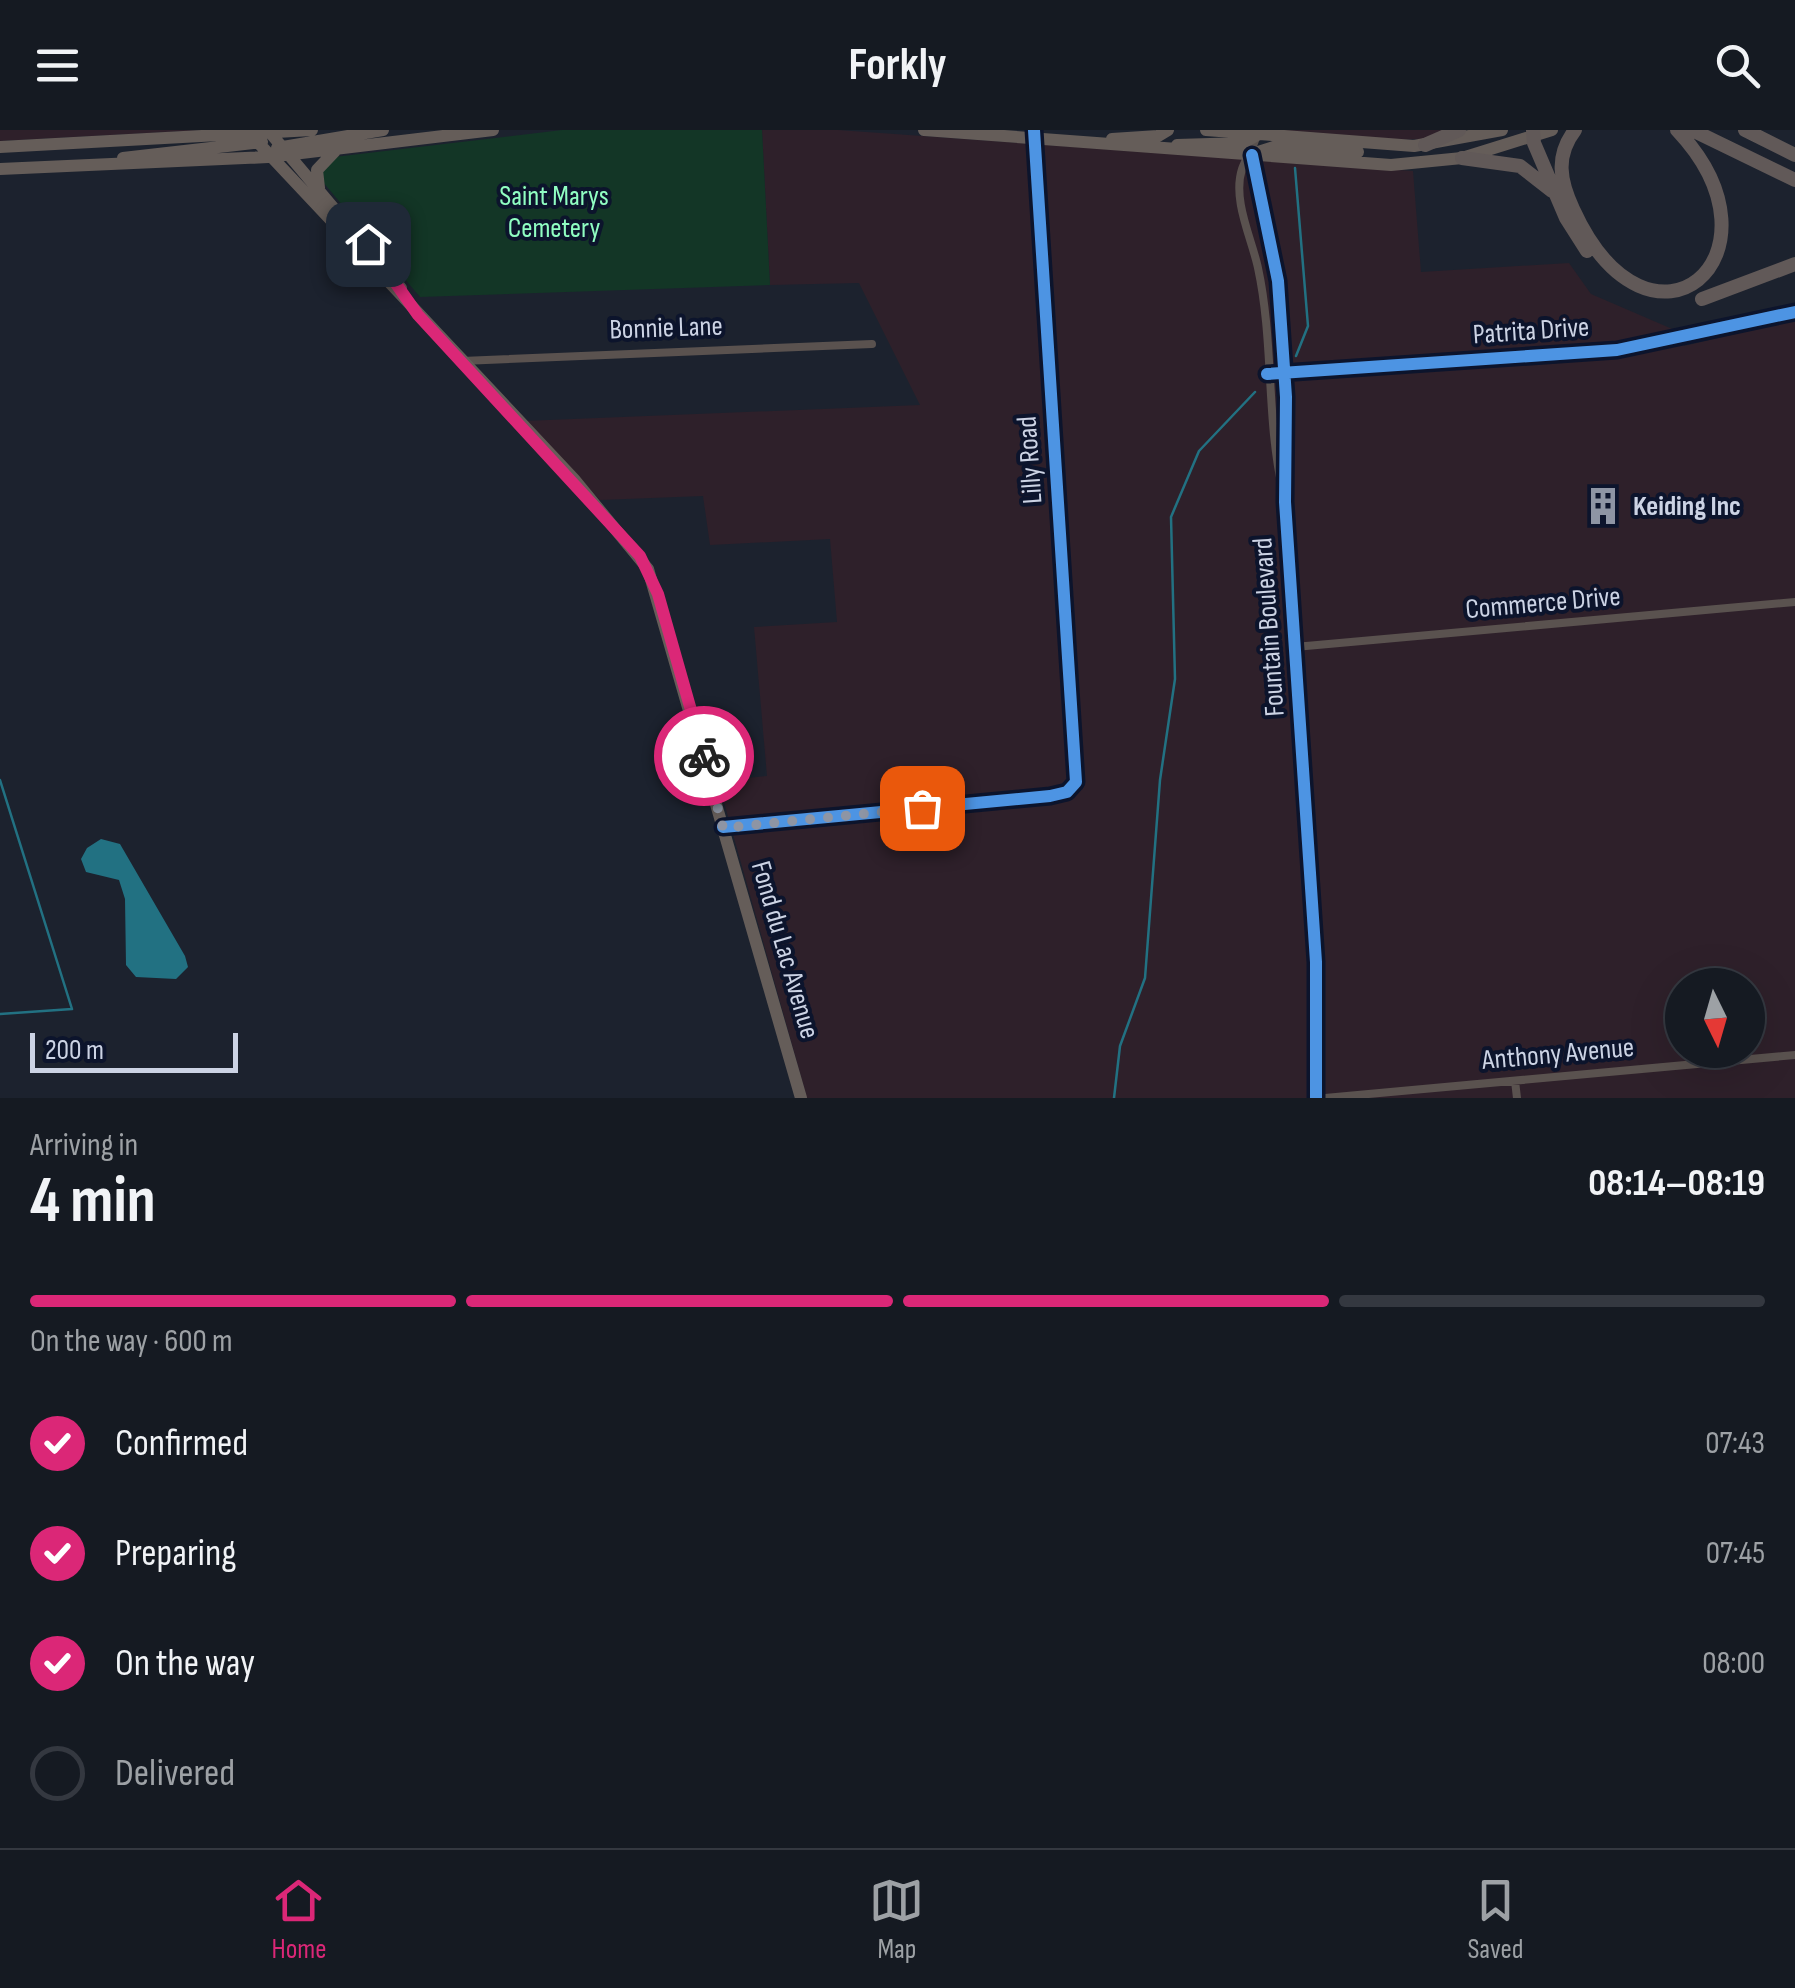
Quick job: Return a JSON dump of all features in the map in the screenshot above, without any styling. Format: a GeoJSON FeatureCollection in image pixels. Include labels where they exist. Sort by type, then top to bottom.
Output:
{"type":"FeatureCollection","features":[{"type":"Feature","properties":{"kind":"highway"},"geometry":{"type":"LineString","coordinates":[[1420,146],[1459,130]]}},
{"type":"Feature","properties":{"kind":"highway"},"geometry":{"type":"LineString","coordinates":[[1575,130],[1563,152],[1561,175],[1584,233],[1601,256],[1640,283],[1673,293],[1702,290],[1735,268]]}},
{"type":"Feature","properties":{"kind":"highway"},"geometry":{"type":"LineString","coordinates":[[1677,130],[1728,175]]}},
{"type":"Feature","properties":{"kind":"highway"},"geometry":{"type":"LineString","coordinates":[[1692,130],[1795,180]]}},
{"type":"Feature","properties":{"kind":"highway"},"geometry":{"type":"LineString","coordinates":[[1745,130],[1795,154]]}},
{"type":"Feature","properties":{"kind":"highway"},"geometry":{"type":"LineString","coordinates":[[1533,134],[1575,236],[1618,280],[1650,296],[1694,301],[1795,264]]}},
{"type":"Feature","properties":{"kind":"highway"},"geometry":{"type":"LineString","coordinates":[[1462,158],[1520,166],[1557,196]]}},
{"type":"Feature","properties":{"kind":"main road"},"geometry":{"type":"LineString","coordinates":[[0,169],[268,157],[281,145],[312,130]]}},
{"type":"Feature","properties":{"kind":"main road"},"geometry":{"type":"LineString","coordinates":[[281,145],[382,130]]}},
{"type":"Feature","properties":{"kind":"main road"},"geometry":{"type":"LineString","coordinates":[[0,147],[206,134],[337,149],[493,130]]}},
{"type":"Feature","properties":{"kind":"main road"},"geometry":{"type":"LineString","coordinates":[[924,130],[1035,134],[1095,144],[1391,165],[1462,158],[1552,130]]}},
{"type":"Feature","properties":{"kind":"main road"},"geometry":{"type":"LineString","coordinates":[[1095,144],[1158,136],[1168,130]]}},
{"type":"Feature","properties":{"kind":"main road"},"geometry":{"type":"LineString","coordinates":[[1206,130],[1420,146]]}},
{"type":"Feature","properties":{"kind":"main road"},"geometry":{"type":"LineString","coordinates":[[1252,155],[1268,147],[1390,153],[1502,130]]}},
{"type":"Feature","properties":{"kind":"main road"},"geometry":{"type":"LineString","coordinates":[[1159,149],[1194,142],[1243,143],[1258,132]]}},
{"type":"Feature","properties":{"kind":"main road"},"geometry":{"type":"LineString","coordinates":[[90,166],[255,140]]}},
{"type":"Feature","properties":{"kind":"main road","name":"Fond du Lac Avenue"},"geometry":{"type":"LineString","coordinates":[[255,140],[620,530],[648,569],[801,1098]]}},
{"type":"Feature","properties":{"kind":"main road","name":"Fond du Lac Avenue"},"geometry":{"type":"LineString","coordinates":[[281,145],[388,268],[418,315]]}},
{"type":"Feature","properties":{"kind":"main road"},"geometry":{"type":"LineString","coordinates":[[320,190],[317,170],[337,149]]}},
{"type":"Feature","properties":{"kind":"street"},"geometry":{"type":"LineString","coordinates":[[1252,155],[1258,132]]}},
{"type":"Feature","properties":{"kind":"street","name":"Lilly Road"},"geometry":{"type":"LineString","coordinates":[[723,828],[1050,796],[1074,785],[1075,734],[1035,134]]}},
{"type":"Feature","properties":{"kind":"street","name":"Fountain Boulevard"},"geometry":{"type":"LineString","coordinates":[[1252,155],[1278,282],[1285,373],[1285,502],[1316,955],[1316,1098]]}},
{"type":"Feature","properties":{"kind":"street","name":"Fountain Boulevard"},"geometry":{"type":"LineString","coordinates":[[1252,155],[1242,168],[1242,197],[1259,272],[1267,374],[1285,502]]}},
{"type":"Feature","properties":{"kind":"street","name":"Patrita Drive"},"geometry":{"type":"LineString","coordinates":[[1267,374],[1621,349],[1795,312]]}},
{"type":"Feature","properties":{"kind":"street","name":"Bonnie Lane"},"geometry":{"type":"LineString","coordinates":[[461,361],[504,356],[872,344]]}},
{"type":"Feature","properties":{"kind":"street","name":"Commerce Drive"},"geometry":{"type":"LineString","coordinates":[[1295,648],[1795,602]]}},
{"type":"Feature","properties":{"kind":"street","name":"Anthony Avenue"},"geometry":{"type":"LineString","coordinates":[[1325,1098],[1795,1055]]}},
{"type":"Feature","properties":{"kind":"street"},"geometry":{"type":"LineString","coordinates":[[1515,1081],[1517,1098]]}},
{"type":"Feature","properties":{"kind":"shaded area"},"geometry":{"type":"Polygon","coordinates":[[[0,130],[205,130],[0,141],[0,130]]]}},
{"type":"Feature","properties":{"kind":"shaded area"},"geometry":{"type":"Polygon","coordinates":[[[762,130],[838,130],[1413,171],[1421,272],[1569,263],[1591,294],[1677,331],[1684,346],[1795,320],[1795,1098],[807,1098],[718,781],[767,776],[754,627],[837,622],[830,539],[710,545],[703,496],[600,500],[524,421],[920,405],[859,283],[770,285],[762,130]]]}},
{"type":"Feature","properties":{"kind":"shaded area"},"geometry":{"type":"Polygon","coordinates":[[[1274,130],[1451,130],[1425,139],[1388,140],[1274,130]]]}},
{"type":"Feature","properties":{"kind":"green space","name":"Saint Marys Cemetery"},"geometry":{"type":"Polygon","coordinates":[[[562,130],[762,130],[770,285],[420,297],[322,181],[324,165],[334,157],[562,130]]]}},
{"type":"Feature","properties":{"kind":"water"},"geometry":{"type":"Polygon","coordinates":[[[101,839],[120,844],[185,956],[188,967],[176,979],[136,977],[126,965],[125,899],[119,880],[86,872],[81,859],[87,848],[101,839]]]}},
{"type":"Feature","properties":{"kind":"waterway"},"geometry":{"type":"LineString","coordinates":[[1295,168],[1308,326],[1296,356]]}},
{"type":"Feature","properties":{"kind":"waterway"},"geometry":{"type":"LineString","coordinates":[[1114,1098],[1120,1046],[1145,978],[1160,780],[1175,679],[1171,517],[1199,451],[1255,392]]}},
{"type":"Feature","properties":{"kind":"waterway"},"geometry":{"type":"LineString","coordinates":[[0,780],[72,1009],[0,1014]]}},
{"type":"Feature","properties":{"kind":"cycle path"},"geometry":{"type":"LineString","coordinates":[[723,827],[1050,796],[1067,792],[1076,782],[1034,130]]}},
{"type":"Feature","properties":{"kind":"cycle path"},"geometry":{"type":"LineString","coordinates":[[1252,155],[1278,281],[1286,397],[1285,502],[1316,962],[1316,1098]]}},
{"type":"Feature","properties":{"kind":"cycle path"},"geometry":{"type":"LineString","coordinates":[[1267,374],[1617,350],[1795,312]]}},
{"type":"Feature","properties":{"kind":"way so far"},"geometry":{"type":"LineString","coordinates":[[704,756],[723,828],[922,808]]}},
{"type":"Feature","properties":{"kind":"place","name":"Keiding Inc"},"geometry":{"type":"Point","coordinates":[1603,506]}},
{"type":"Feature","properties":{"kind":"route"},"geometry":{"type":"LineString","coordinates":[[368,244],[418,315],[574,479],[640,556],[658,594],[704,756]]}}]}
